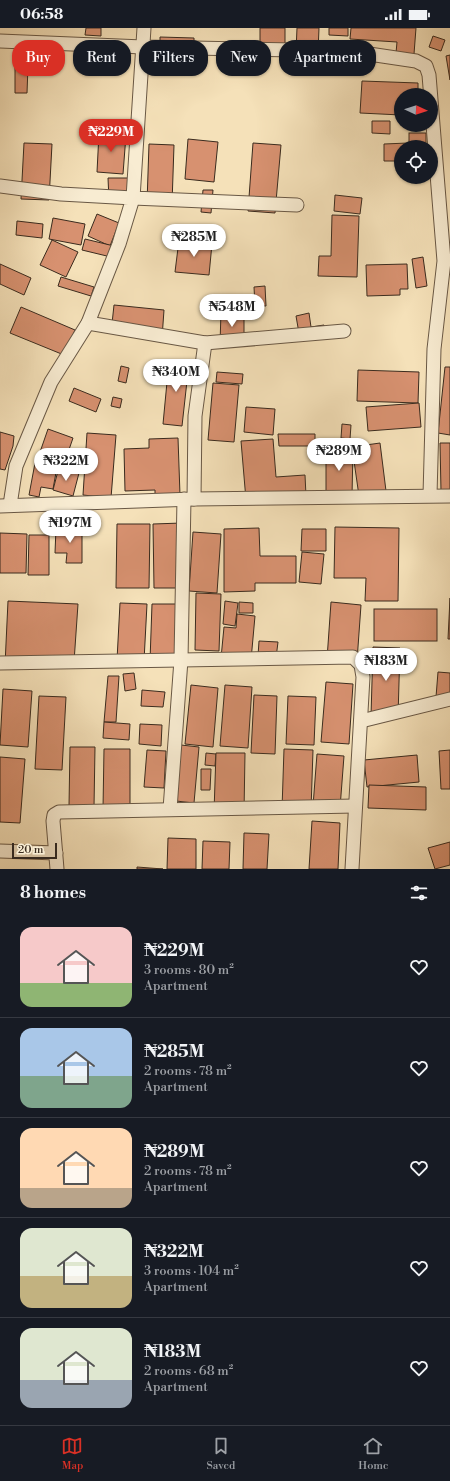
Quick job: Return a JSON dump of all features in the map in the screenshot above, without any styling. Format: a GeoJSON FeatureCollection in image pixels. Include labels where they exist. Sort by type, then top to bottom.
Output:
{"type":"FeatureCollection","features":[{"type":"Feature","properties":{"kind":"street"},"geometry":{"type":"LineString","coordinates":[[143,40],[144,28]]}},
{"type":"Feature","properties":{"kind":"street"},"geometry":{"type":"LineString","coordinates":[[0,41],[139,47]]}},
{"type":"Feature","properties":{"kind":"street"},"geometry":{"type":"LineString","coordinates":[[208,48],[349,51],[416,61],[426,66],[430,75],[444,261],[434,349],[430,495]]}},
{"type":"Feature","properties":{"kind":"street"},"geometry":{"type":"LineString","coordinates":[[141,76],[133,198],[119,244],[88,323],[50,382],[16,466],[5,506],[189,499],[430,495],[450,496]]}},
{"type":"Feature","properties":{"kind":"street"},"geometry":{"type":"LineString","coordinates":[[0,186],[61,194],[297,205]]}},
{"type":"Feature","properties":{"kind":"street"},"geometry":{"type":"LineString","coordinates":[[88,323],[205,343],[344,331]]}},
{"type":"Feature","properties":{"kind":"street"},"geometry":{"type":"LineString","coordinates":[[170,809],[181,660],[189,499],[195,416],[205,343]]}},
{"type":"Feature","properties":{"kind":"street"},"geometry":{"type":"LineString","coordinates":[[0,663],[353,657],[360,665],[363,677],[352,869]]}},
{"type":"Feature","properties":{"kind":"street"},"geometry":{"type":"LineString","coordinates":[[361,721],[450,699]]}},
{"type":"Feature","properties":{"kind":"street"},"geometry":{"type":"LineString","coordinates":[[57,869],[53,822],[54,815],[59,812],[355,806]]}},
{"type":"Feature","properties":{"kind":"street"},"geometry":{"type":"LineString","coordinates":[[0,850],[56,853]]}},
{"type":"Feature","properties":{"kind":"building"},"geometry":{"type":"Polygon","coordinates":[[[86,28],[101,28],[101,36],[85,35],[86,28]]]}},
{"type":"Feature","properties":{"kind":"building"},"geometry":{"type":"Polygon","coordinates":[[[260,28],[285,28],[285,40],[279,40],[279,51],[271,51],[271,40],[260,40],[260,28]]]}},
{"type":"Feature","properties":{"kind":"building"},"geometry":{"type":"Polygon","coordinates":[[[297,28],[319,28],[319,40],[296,40],[297,28]]]}},
{"type":"Feature","properties":{"kind":"building"},"geometry":{"type":"Polygon","coordinates":[[[329,28],[348,28],[348,36],[329,35],[329,28]]]}},
{"type":"Feature","properties":{"kind":"building"},"geometry":{"type":"Polygon","coordinates":[[[351,28],[416,28],[414,54],[396,53],[397,42],[350,39],[351,28]]]}},
{"type":"Feature","properties":{"kind":"building"},"geometry":{"type":"Polygon","coordinates":[[[433,36],[445,40],[441,51],[429,47],[433,36]]]}},
{"type":"Feature","properties":{"kind":"building"},"geometry":{"type":"Polygon","coordinates":[[[160,37],[194,38],[194,40],[160,40],[160,37]]]}},
{"type":"Feature","properties":{"kind":"building"},"geometry":{"type":"Polygon","coordinates":[[[450,55],[450,80],[446,56],[450,55]]]}},
{"type":"Feature","properties":{"kind":"building"},"geometry":{"type":"Polygon","coordinates":[[[15,76],[28,76],[27,93],[15,93],[15,76]]]}},
{"type":"Feature","properties":{"kind":"building"},"geometry":{"type":"Polygon","coordinates":[[[362,81],[418,83],[418,88],[394,88],[394,115],[360,113],[362,81]]]}},
{"type":"Feature","properties":{"kind":"building"},"geometry":{"type":"Polygon","coordinates":[[[372,121],[390,121],[390,134],[372,133],[372,121]]]}},
{"type":"Feature","properties":{"kind":"building"},"geometry":{"type":"Polygon","coordinates":[[[99,133],[126,135],[123,174],[97,172],[99,133]]]}},
{"type":"Feature","properties":{"kind":"building"},"geometry":{"type":"Polygon","coordinates":[[[409,133],[426,133],[426,140],[409,140],[409,133]]]}},
{"type":"Feature","properties":{"kind":"building"},"geometry":{"type":"Polygon","coordinates":[[[188,139],[218,142],[214,182],[185,179],[188,139]]]}},
{"type":"Feature","properties":{"kind":"building"},"geometry":{"type":"Polygon","coordinates":[[[24,143],[52,144],[49,200],[21,199],[24,143]]]}},
{"type":"Feature","properties":{"kind":"building"},"geometry":{"type":"Polygon","coordinates":[[[253,143],[281,145],[275,213],[248,211],[253,143]]]}},
{"type":"Feature","properties":{"kind":"building"},"geometry":{"type":"Polygon","coordinates":[[[149,144],[174,145],[172,204],[147,203],[149,144]]]}},
{"type":"Feature","properties":{"kind":"building"},"geometry":{"type":"Polygon","coordinates":[[[384,144],[394,144],[394,161],[384,161],[384,144]]]}},
{"type":"Feature","properties":{"kind":"building"},"geometry":{"type":"Polygon","coordinates":[[[108,178],[128,178],[129,199],[109,200],[108,178]]]}},
{"type":"Feature","properties":{"kind":"building"},"geometry":{"type":"Polygon","coordinates":[[[203,190],[213,190],[211,213],[201,212],[203,190]]]}},
{"type":"Feature","properties":{"kind":"building"},"geometry":{"type":"Polygon","coordinates":[[[335,195],[362,198],[360,214],[334,211],[335,195]]]}},
{"type":"Feature","properties":{"kind":"building"},"geometry":{"type":"Polygon","coordinates":[[[97,214],[119,223],[110,246],[88,236],[97,214]]]}},
{"type":"Feature","properties":{"kind":"building"},"geometry":{"type":"Polygon","coordinates":[[[332,215],[359,216],[357,277],[318,276],[319,256],[331,256],[332,215]]]}},
{"type":"Feature","properties":{"kind":"building"},"geometry":{"type":"Polygon","coordinates":[[[53,218],[85,224],[81,245],[49,239],[53,218]]]}},
{"type":"Feature","properties":{"kind":"building"},"geometry":{"type":"Polygon","coordinates":[[[17,221],[43,224],[42,238],[16,235],[17,221]]]}},
{"type":"Feature","properties":{"kind":"building"},"geometry":{"type":"Polygon","coordinates":[[[179,228],[211,229],[211,239],[179,239],[179,228]]]}},
{"type":"Feature","properties":{"kind":"building"},"geometry":{"type":"Polygon","coordinates":[[[85,239],[114,246],[111,257],[82,250],[85,239]]]}},
{"type":"Feature","properties":{"kind":"building"},"geometry":{"type":"Polygon","coordinates":[[[52,240],[78,252],[66,277],[40,265],[52,240]]]}},
{"type":"Feature","properties":{"kind":"building"},"geometry":{"type":"Polygon","coordinates":[[[179,240],[212,244],[209,275],[175,272],[179,240]]]}},
{"type":"Feature","properties":{"kind":"building"},"geometry":{"type":"Polygon","coordinates":[[[423,257],[427,286],[416,288],[412,259],[423,257]]]}},
{"type":"Feature","properties":{"kind":"building"},"geometry":{"type":"Polygon","coordinates":[[[0,264],[31,278],[24,295],[0,284],[0,264]]]}},
{"type":"Feature","properties":{"kind":"building"},"geometry":{"type":"Polygon","coordinates":[[[407,264],[408,289],[400,289],[400,295],[367,296],[366,265],[407,264]]]}},
{"type":"Feature","properties":{"kind":"building"},"geometry":{"type":"Polygon","coordinates":[[[61,277],[94,287],[91,296],[58,286],[61,277]]]}},
{"type":"Feature","properties":{"kind":"building"},"geometry":{"type":"Polygon","coordinates":[[[265,286],[266,306],[255,306],[254,287],[265,286]]]}},
{"type":"Feature","properties":{"kind":"building"},"geometry":{"type":"Polygon","coordinates":[[[114,305],[164,310],[162,338],[111,333],[114,305]]]}},
{"type":"Feature","properties":{"kind":"building"},"geometry":{"type":"Polygon","coordinates":[[[21,307],[75,330],[64,355],[10,333],[21,307]]]}},
{"type":"Feature","properties":{"kind":"building"},"geometry":{"type":"Polygon","coordinates":[[[221,312],[244,312],[244,344],[220,344],[221,312]]]}},
{"type":"Feature","properties":{"kind":"building"},"geometry":{"type":"Polygon","coordinates":[[[309,313],[311,327],[324,325],[326,334],[300,339],[296,316],[309,313]]]}},
{"type":"Feature","properties":{"kind":"building"},"geometry":{"type":"Polygon","coordinates":[[[169,361],[189,363],[182,426],[163,424],[169,361]]]}},
{"type":"Feature","properties":{"kind":"building"},"geometry":{"type":"Polygon","coordinates":[[[121,366],[129,368],[126,383],[118,381],[121,366]]]}},
{"type":"Feature","properties":{"kind":"building"},"geometry":{"type":"Polygon","coordinates":[[[445,367],[450,367],[450,435],[438,433],[445,367]]]}},
{"type":"Feature","properties":{"kind":"building"},"geometry":{"type":"Polygon","coordinates":[[[358,370],[419,372],[418,403],[357,401],[358,370]]]}},
{"type":"Feature","properties":{"kind":"building"},"geometry":{"type":"Polygon","coordinates":[[[217,372],[243,374],[242,384],[216,382],[217,372]]]}},
{"type":"Feature","properties":{"kind":"building"},"geometry":{"type":"Polygon","coordinates":[[[213,383],[239,385],[234,442],[208,440],[213,383]]]}},
{"type":"Feature","properties":{"kind":"building"},"geometry":{"type":"Polygon","coordinates":[[[74,388],[101,399],[96,412],[69,401],[74,388]]]}},
{"type":"Feature","properties":{"kind":"building"},"geometry":{"type":"Polygon","coordinates":[[[113,397],[122,399],[120,408],[111,406],[113,397]]]}},
{"type":"Feature","properties":{"kind":"building"},"geometry":{"type":"Polygon","coordinates":[[[419,403],[421,427],[368,431],[366,407],[419,403]]]}},
{"type":"Feature","properties":{"kind":"building"},"geometry":{"type":"Polygon","coordinates":[[[246,407],[275,409],[273,435],[244,432],[246,407]]]}},
{"type":"Feature","properties":{"kind":"building"},"geometry":{"type":"Polygon","coordinates":[[[342,424],[351,425],[350,439],[341,438],[342,424]]]}},
{"type":"Feature","properties":{"kind":"building"},"geometry":{"type":"Polygon","coordinates":[[[48,429],[73,438],[64,464],[39,455],[48,429]]]}},
{"type":"Feature","properties":{"kind":"building"},"geometry":{"type":"Polygon","coordinates":[[[0,432],[14,436],[13,446],[5,470],[0,469],[0,432]]]}},
{"type":"Feature","properties":{"kind":"building"},"geometry":{"type":"Polygon","coordinates":[[[87,433],[116,435],[111,498],[83,495],[87,433]]]}},
{"type":"Feature","properties":{"kind":"building"},"geometry":{"type":"Polygon","coordinates":[[[278,434],[315,434],[315,446],[279,446],[278,434]]]}},
{"type":"Feature","properties":{"kind":"building"},"geometry":{"type":"Polygon","coordinates":[[[178,438],[180,495],[155,496],[155,490],[125,491],[124,449],[149,448],[149,439],[178,438]]]}},
{"type":"Feature","properties":{"kind":"building"},"geometry":{"type":"Polygon","coordinates":[[[273,439],[276,477],[305,475],[306,496],[246,500],[241,441],[273,439]]]}},
{"type":"Feature","properties":{"kind":"building"},"geometry":{"type":"Polygon","coordinates":[[[380,443],[387,499],[360,503],[352,447],[380,443]]]}},
{"type":"Feature","properties":{"kind":"building"},"geometry":{"type":"Polygon","coordinates":[[[440,443],[450,443],[450,490],[441,491],[440,443]]]}},
{"type":"Feature","properties":{"kind":"building"},"geometry":{"type":"Polygon","coordinates":[[[326,448],[353,448],[352,496],[326,496],[326,448]]]}},
{"type":"Feature","properties":{"kind":"building"},"geometry":{"type":"Polygon","coordinates":[[[35,463],[57,467],[53,489],[41,487],[39,497],[29,495],[35,463]]]}},
{"type":"Feature","properties":{"kind":"building"},"geometry":{"type":"Polygon","coordinates":[[[59,467],[79,473],[73,496],[53,490],[59,467]]]}},
{"type":"Feature","properties":{"kind":"building"},"geometry":{"type":"Polygon","coordinates":[[[182,523],[183,588],[154,588],[153,524],[182,523]]]}},
{"type":"Feature","properties":{"kind":"building"},"geometry":{"type":"Polygon","coordinates":[[[117,524],[150,524],[149,588],[116,588],[117,524]]]}},
{"type":"Feature","properties":{"kind":"building"},"geometry":{"type":"Polygon","coordinates":[[[335,527],[399,528],[398,601],[365,601],[366,578],[334,578],[335,527]]]}},
{"type":"Feature","properties":{"kind":"building"},"geometry":{"type":"Polygon","coordinates":[[[56,528],[82,529],[82,563],[66,563],[67,553],[55,553],[56,528]]]}},
{"type":"Feature","properties":{"kind":"building"},"geometry":{"type":"Polygon","coordinates":[[[259,528],[260,556],[296,556],[296,583],[255,583],[255,591],[224,592],[224,529],[259,528]]]}},
{"type":"Feature","properties":{"kind":"building"},"geometry":{"type":"Polygon","coordinates":[[[302,529],[326,529],[326,551],[301,551],[302,529]]]}},
{"type":"Feature","properties":{"kind":"building"},"geometry":{"type":"Polygon","coordinates":[[[193,532],[221,534],[217,593],[189,591],[193,532]]]}},
{"type":"Feature","properties":{"kind":"building"},"geometry":{"type":"Polygon","coordinates":[[[0,533],[27,534],[26,573],[0,573],[0,533]]]}},
{"type":"Feature","properties":{"kind":"building"},"geometry":{"type":"Polygon","coordinates":[[[29,535],[49,535],[49,575],[28,575],[29,535]]]}},
{"type":"Feature","properties":{"kind":"building"},"geometry":{"type":"Polygon","coordinates":[[[302,552],[324,554],[321,584],[299,582],[302,552]]]}},
{"type":"Feature","properties":{"kind":"building"},"geometry":{"type":"Polygon","coordinates":[[[196,593],[221,594],[219,651],[195,650],[196,593]]]}},
{"type":"Feature","properties":{"kind":"building"},"geometry":{"type":"Polygon","coordinates":[[[450,598],[450,639],[448,639],[450,598]]]}},
{"type":"Feature","properties":{"kind":"building"},"geometry":{"type":"Polygon","coordinates":[[[8,601],[78,604],[74,662],[5,665],[8,601]]]}},
{"type":"Feature","properties":{"kind":"building"},"geometry":{"type":"Polygon","coordinates":[[[225,601],[238,603],[235,626],[223,624],[225,601]]]}},
{"type":"Feature","properties":{"kind":"building"},"geometry":{"type":"Polygon","coordinates":[[[239,602],[253,603],[253,613],[239,613],[239,602]]]}},
{"type":"Feature","properties":{"kind":"building"},"geometry":{"type":"Polygon","coordinates":[[[331,602],[361,605],[357,661],[327,659],[331,602]]]}},
{"type":"Feature","properties":{"kind":"building"},"geometry":{"type":"Polygon","coordinates":[[[120,603],[147,604],[144,661],[117,660],[120,603]]]}},
{"type":"Feature","properties":{"kind":"building"},"geometry":{"type":"Polygon","coordinates":[[[152,604],[178,604],[176,662],[150,661],[152,604]]]}},
{"type":"Feature","properties":{"kind":"building"},"geometry":{"type":"Polygon","coordinates":[[[374,609],[437,609],[437,641],[374,641],[374,609]]]}},
{"type":"Feature","properties":{"kind":"building"},"geometry":{"type":"Polygon","coordinates":[[[237,614],[255,616],[251,660],[221,658],[224,627],[236,628],[237,614]]]}},
{"type":"Feature","properties":{"kind":"building"},"geometry":{"type":"Polygon","coordinates":[[[259,641],[278,642],[276,658],[258,656],[259,641]]]}},
{"type":"Feature","properties":{"kind":"building"},"geometry":{"type":"Polygon","coordinates":[[[373,647],[400,648],[398,717],[371,716],[373,647]]]}},
{"type":"Feature","properties":{"kind":"building"},"geometry":{"type":"Polygon","coordinates":[[[438,672],[450,673],[450,697],[436,697],[438,672]]]}},
{"type":"Feature","properties":{"kind":"building"},"geometry":{"type":"Polygon","coordinates":[[[134,673],[136,689],[125,691],[123,674],[134,673]]]}},
{"type":"Feature","properties":{"kind":"building"},"geometry":{"type":"Polygon","coordinates":[[[108,676],[119,676],[116,722],[104,722],[108,676]]]}},
{"type":"Feature","properties":{"kind":"building"},"geometry":{"type":"Polygon","coordinates":[[[326,682],[353,684],[349,744],[321,742],[326,682]]]}},
{"type":"Feature","properties":{"kind":"building"},"geometry":{"type":"Polygon","coordinates":[[[191,685],[218,688],[213,747],[185,744],[191,685]]]}},
{"type":"Feature","properties":{"kind":"building"},"geometry":{"type":"Polygon","coordinates":[[[225,685],[252,687],[248,748],[220,746],[225,685]]]}},
{"type":"Feature","properties":{"kind":"building"},"geometry":{"type":"Polygon","coordinates":[[[3,689],[32,691],[28,747],[0,745],[3,689]]]}},
{"type":"Feature","properties":{"kind":"building"},"geometry":{"type":"Polygon","coordinates":[[[142,690],[165,692],[163,707],[141,706],[142,690]]]}},
{"type":"Feature","properties":{"kind":"building"},"geometry":{"type":"Polygon","coordinates":[[[254,695],[277,696],[275,754],[251,753],[254,695]]]}},
{"type":"Feature","properties":{"kind":"building"},"geometry":{"type":"Polygon","coordinates":[[[39,696],[66,697],[62,770],[35,769],[39,696]]]}},
{"type":"Feature","properties":{"kind":"building"},"geometry":{"type":"Polygon","coordinates":[[[288,696],[316,697],[314,745],[286,744],[288,696]]]}},
{"type":"Feature","properties":{"kind":"building"},"geometry":{"type":"Polygon","coordinates":[[[104,722],[130,724],[129,740],[103,738],[104,722]]]}},
{"type":"Feature","properties":{"kind":"building"},"geometry":{"type":"Polygon","coordinates":[[[140,724],[162,725],[161,746],[139,744],[140,724]]]}},
{"type":"Feature","properties":{"kind":"building"},"geometry":{"type":"Polygon","coordinates":[[[181,745],[199,747],[194,803],[176,801],[181,745]]]}},
{"type":"Feature","properties":{"kind":"building"},"geometry":{"type":"Polygon","coordinates":[[[70,747],[95,747],[94,807],[69,806],[70,747]]]}},
{"type":"Feature","properties":{"kind":"building"},"geometry":{"type":"Polygon","coordinates":[[[104,749],[130,749],[130,809],[103,809],[104,749]]]}},
{"type":"Feature","properties":{"kind":"building"},"geometry":{"type":"Polygon","coordinates":[[[284,749],[313,750],[311,810],[282,809],[284,749]]]}},
{"type":"Feature","properties":{"kind":"building"},"geometry":{"type":"Polygon","coordinates":[[[147,750],[166,751],[164,788],[144,787],[147,750]]]}},
{"type":"Feature","properties":{"kind":"building"},"geometry":{"type":"Polygon","coordinates":[[[450,750],[450,789],[441,789],[439,751],[450,750]]]}},
{"type":"Feature","properties":{"kind":"building"},"geometry":{"type":"Polygon","coordinates":[[[206,753],[216,754],[215,766],[205,765],[206,753]]]}},
{"type":"Feature","properties":{"kind":"building"},"geometry":{"type":"Polygon","coordinates":[[[216,753],[245,753],[244,813],[214,812],[216,753]]]}},
{"type":"Feature","properties":{"kind":"building"},"geometry":{"type":"Polygon","coordinates":[[[317,754],[344,756],[340,808],[313,806],[317,754]]]}},
{"type":"Feature","properties":{"kind":"building"},"geometry":{"type":"Polygon","coordinates":[[[417,755],[419,782],[367,787],[364,760],[417,755]]]}},
{"type":"Feature","properties":{"kind":"building"},"geometry":{"type":"Polygon","coordinates":[[[0,757],[25,759],[20,823],[0,822],[0,757]]]}},
{"type":"Feature","properties":{"kind":"building"},"geometry":{"type":"Polygon","coordinates":[[[201,769],[211,769],[210,790],[201,790],[201,769]]]}},
{"type":"Feature","properties":{"kind":"building"},"geometry":{"type":"Polygon","coordinates":[[[369,785],[426,787],[426,810],[368,808],[369,785]]]}},
{"type":"Feature","properties":{"kind":"building"},"geometry":{"type":"Polygon","coordinates":[[[312,821],[340,823],[338,869],[309,869],[312,821]]]}},
{"type":"Feature","properties":{"kind":"building"},"geometry":{"type":"Polygon","coordinates":[[[244,833],[269,834],[267,869],[243,869],[244,833]]]}},
{"type":"Feature","properties":{"kind":"building"},"geometry":{"type":"Polygon","coordinates":[[[168,838],[196,839],[196,869],[167,869],[168,838]]]}},
{"type":"Feature","properties":{"kind":"building"},"geometry":{"type":"Polygon","coordinates":[[[203,841],[230,842],[229,869],[202,869],[203,841]]]}},
{"type":"Feature","properties":{"kind":"building"},"geometry":{"type":"Polygon","coordinates":[[[450,842],[450,865],[435,869],[428,848],[450,842]]]}},
{"type":"Feature","properties":{"kind":"building"},"geometry":{"type":"Polygon","coordinates":[[[137,867],[163,869],[137,869],[137,867]]]}}]}
